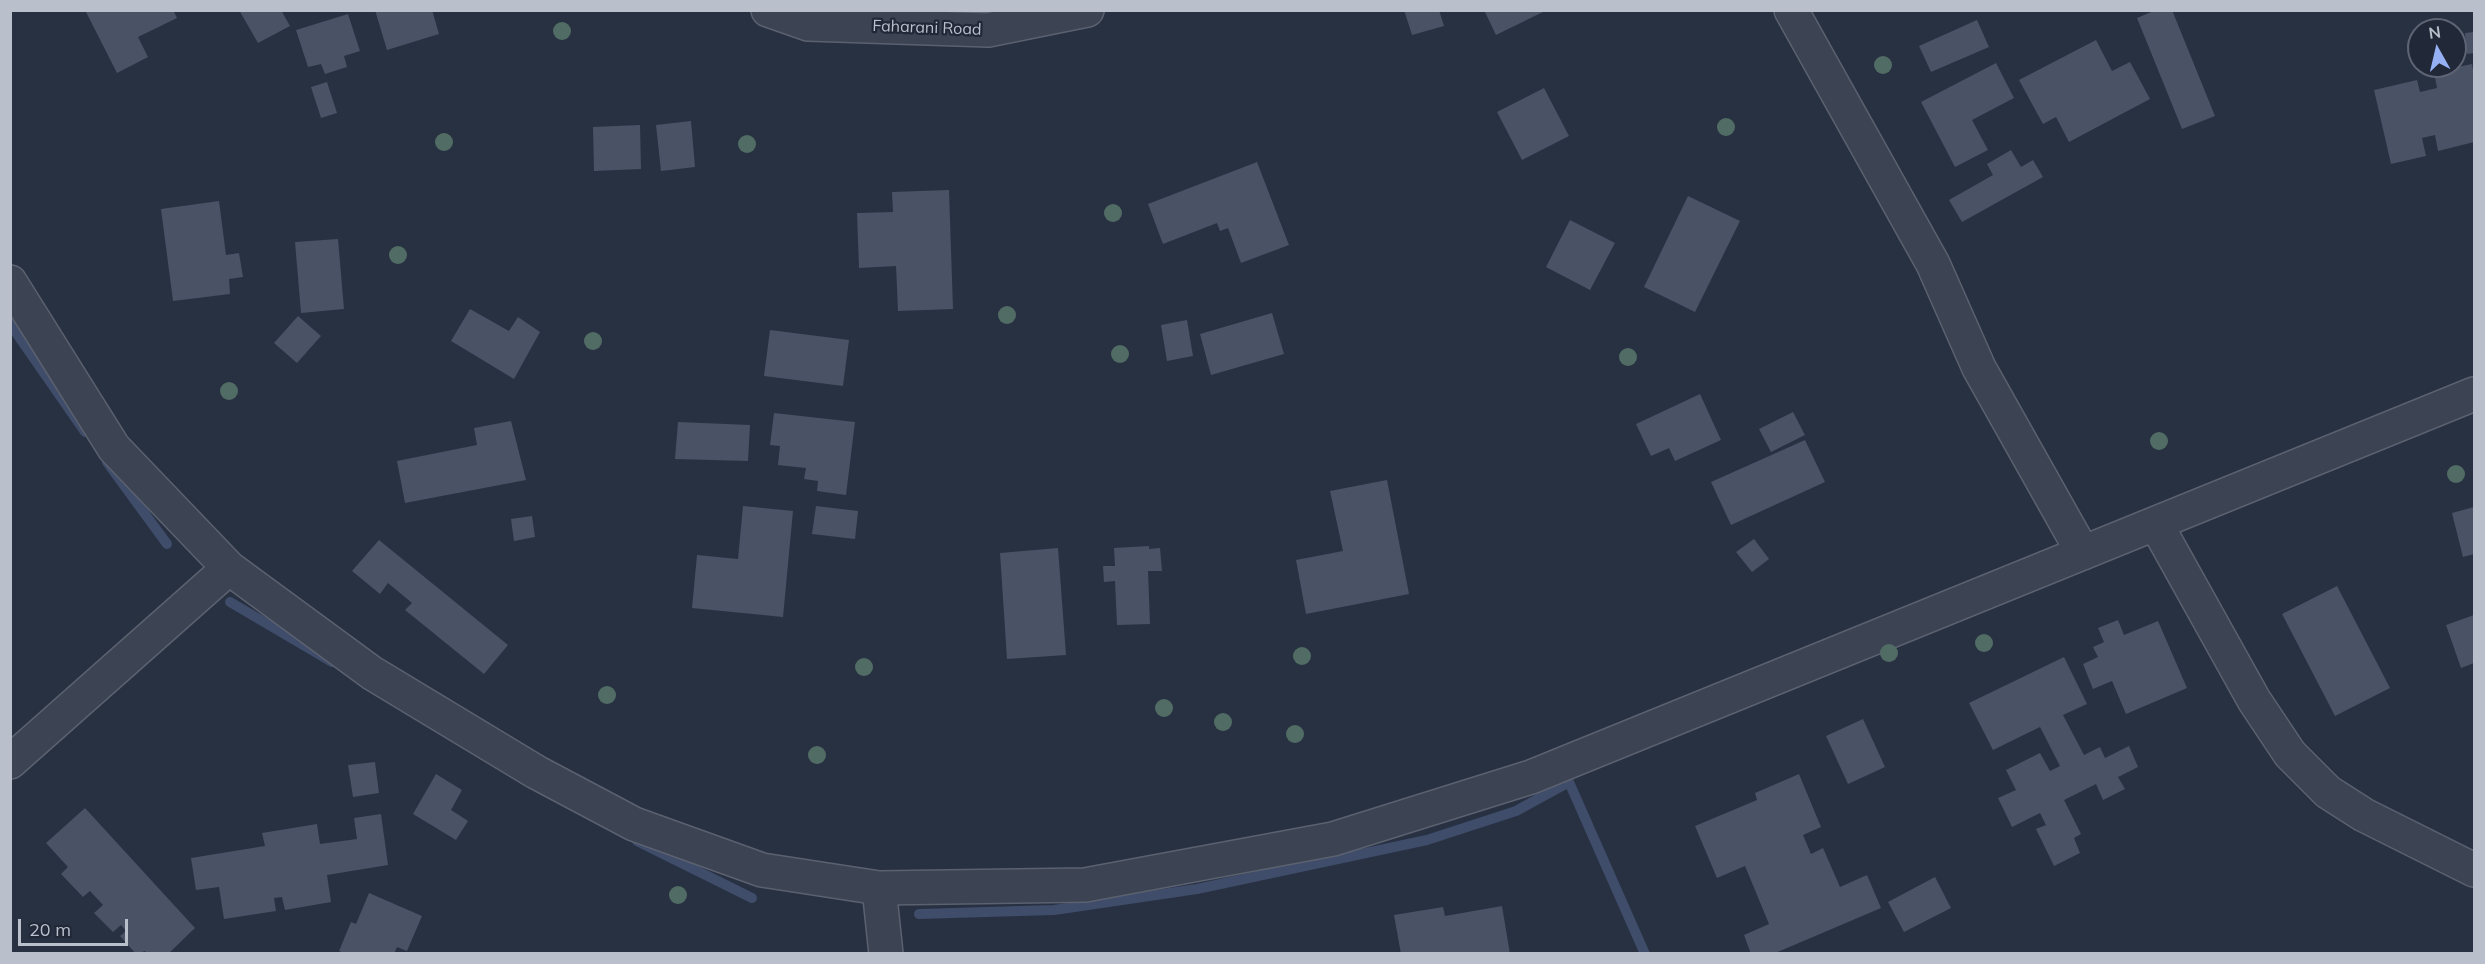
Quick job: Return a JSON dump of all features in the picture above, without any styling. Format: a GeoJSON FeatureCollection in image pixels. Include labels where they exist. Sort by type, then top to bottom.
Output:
{"type":"FeatureCollection","features":[{"type":"Feature","properties":{"kind":"street","name":"Faharani Road"},"geometry":{"type":"LineString","coordinates":[[768,10],[808,24],[988,30],[1087,10]]}},
{"type":"Feature","properties":{"kind":"street"},"geometry":{"type":"LineString","coordinates":[[1791,10],[1933,264],[1979,368],[2083,554]]}},
{"type":"Feature","properties":{"kind":"street"},"geometry":{"type":"LineString","coordinates":[[10,282],[114,448],[229,568],[372,673],[537,772],[634,824],[762,870],[879,888],[1085,885],[1333,839],[1531,777],[2475,394]]}},
{"type":"Feature","properties":{"kind":"street"},"geometry":{"type":"LineString","coordinates":[[2157,524],[2254,700],[2290,754],[2328,792],[2364,815],[2475,870]]}},
{"type":"Feature","properties":{"kind":"street"},"geometry":{"type":"LineString","coordinates":[[10,762],[229,568]]}},
{"type":"Feature","properties":{"kind":"street"},"geometry":{"type":"LineString","coordinates":[[879,888],[886,954]]}},
{"type":"Feature","properties":{"kind":"building"},"geometry":{"type":"Polygon","coordinates":[[[85,10],[173,10],[177,18],[138,37],[148,57],[117,73],[85,10]]]}},
{"type":"Feature","properties":{"kind":"building"},"geometry":{"type":"Polygon","coordinates":[[[239,10],[281,10],[290,26],[258,43],[239,10]]]}},
{"type":"Feature","properties":{"kind":"building"},"geometry":{"type":"Polygon","coordinates":[[[375,10],[432,10],[439,34],[387,50],[375,10]]]}},
{"type":"Feature","properties":{"kind":"building"},"geometry":{"type":"Polygon","coordinates":[[[1404,10],[1439,10],[1444,26],[1412,35],[1404,10]]]}},
{"type":"Feature","properties":{"kind":"building"},"geometry":{"type":"Polygon","coordinates":[[[1484,10],[1547,10],[1496,35],[1484,10]]]}},
{"type":"Feature","properties":{"kind":"building"},"geometry":{"type":"Polygon","coordinates":[[[2156,10],[2172,10],[2215,116],[2182,129],[2137,18],[2156,10]]]}},
{"type":"Feature","properties":{"kind":"building"},"geometry":{"type":"Polygon","coordinates":[[[348,14],[360,51],[344,56],[347,67],[325,74],[321,64],[308,67],[296,30],[348,14]]]}},
{"type":"Feature","properties":{"kind":"building"},"geometry":{"type":"Polygon","coordinates":[[[1977,20],[1989,47],[1931,72],[1919,46],[1977,20]]]}},
{"type":"Feature","properties":{"kind":"building"},"geometry":{"type":"Polygon","coordinates":[[[2474,32],[2474,53],[2467,54],[2467,33],[2474,32]]]}},
{"type":"Feature","properties":{"kind":"building"},"geometry":{"type":"Polygon","coordinates":[[[2096,40],[2112,71],[2130,62],[2150,99],[2069,142],[2056,117],[2043,124],[2019,80],[2096,40]]]}},
{"type":"Feature","properties":{"kind":"building"},"geometry":{"type":"Polygon","coordinates":[[[1996,63],[2014,98],[1972,120],[1988,150],[1955,167],[1921,102],[1996,63]]]}},
{"type":"Feature","properties":{"kind":"building"},"geometry":{"type":"Polygon","coordinates":[[[2472,64],[2474,76],[2474,142],[2438,151],[2435,135],[2422,138],[2426,156],[2391,164],[2374,90],[2417,80],[2420,92],[2437,88],[2435,78],[2467,78],[2467,65],[2472,64]]]}},
{"type":"Feature","properties":{"kind":"building"},"geometry":{"type":"Polygon","coordinates":[[[327,82],[337,113],[321,118],[311,87],[327,82]]]}},
{"type":"Feature","properties":{"kind":"building"},"geometry":{"type":"Polygon","coordinates":[[[1544,88],[1569,136],[1522,160],[1497,112],[1544,88]]]}},
{"type":"Feature","properties":{"kind":"building"},"geometry":{"type":"Polygon","coordinates":[[[691,121],[695,167],[661,171],[656,125],[691,121]]]}},
{"type":"Feature","properties":{"kind":"building"},"geometry":{"type":"Polygon","coordinates":[[[640,125],[641,169],[594,171],[593,127],[640,125]]]}},
{"type":"Feature","properties":{"kind":"building"},"geometry":{"type":"Polygon","coordinates":[[[2011,150],[2021,167],[2033,160],[2043,177],[1962,222],[1949,200],[1993,175],[1987,164],[2011,150]]]}},
{"type":"Feature","properties":{"kind":"building"},"geometry":{"type":"Polygon","coordinates":[[[1257,162],[1289,245],[1241,263],[1228,228],[1220,231],[1217,223],[1163,244],[1148,204],[1257,162]]]}},
{"type":"Feature","properties":{"kind":"building"},"geometry":{"type":"Polygon","coordinates":[[[949,190],[953,309],[898,311],[896,266],[859,268],[857,213],[893,212],[892,192],[949,190]]]}},
{"type":"Feature","properties":{"kind":"building"},"geometry":{"type":"Polygon","coordinates":[[[1688,196],[1740,221],[1695,312],[1644,287],[1688,196]]]}},
{"type":"Feature","properties":{"kind":"building"},"geometry":{"type":"Polygon","coordinates":[[[219,201],[226,255],[239,253],[243,277],[229,279],[230,294],[173,301],[161,209],[219,201]]]}},
{"type":"Feature","properties":{"kind":"building"},"geometry":{"type":"Polygon","coordinates":[[[1570,220],[1615,243],[1590,290],[1546,267],[1570,220]]]}},
{"type":"Feature","properties":{"kind":"building"},"geometry":{"type":"Polygon","coordinates":[[[338,239],[344,309],[301,313],[295,242],[338,239]]]}},
{"type":"Feature","properties":{"kind":"building"},"geometry":{"type":"Polygon","coordinates":[[[470,309],[509,331],[518,317],[540,332],[514,379],[451,341],[470,309]]]}},
{"type":"Feature","properties":{"kind":"building"},"geometry":{"type":"Polygon","coordinates":[[[1272,313],[1284,354],[1211,375],[1200,334],[1272,313]]]}},
{"type":"Feature","properties":{"kind":"building"},"geometry":{"type":"Polygon","coordinates":[[[298,316],[321,336],[297,363],[274,343],[298,316]]]}},
{"type":"Feature","properties":{"kind":"building"},"geometry":{"type":"Polygon","coordinates":[[[1187,320],[1193,356],[1167,361],[1161,325],[1187,320]]]}},
{"type":"Feature","properties":{"kind":"building"},"geometry":{"type":"Polygon","coordinates":[[[770,330],[849,340],[843,386],[764,376],[770,330]]]}},
{"type":"Feature","properties":{"kind":"building"},"geometry":{"type":"Polygon","coordinates":[[[1700,394],[1721,440],[1675,461],[1669,448],[1651,456],[1636,424],[1700,394]]]}},
{"type":"Feature","properties":{"kind":"building"},"geometry":{"type":"Polygon","coordinates":[[[1793,412],[1805,435],[1771,452],[1759,429],[1793,412]]]}},
{"type":"Feature","properties":{"kind":"building"},"geometry":{"type":"Polygon","coordinates":[[[774,413],[855,422],[846,495],[817,491],[818,481],[804,479],[806,468],[778,465],[780,446],[770,445],[774,413]]]}},
{"type":"Feature","properties":{"kind":"building"},"geometry":{"type":"Polygon","coordinates":[[[511,421],[526,480],[405,503],[397,461],[477,445],[474,428],[511,421]]]}},
{"type":"Feature","properties":{"kind":"building"},"geometry":{"type":"Polygon","coordinates":[[[678,422],[750,425],[748,461],[675,459],[678,422]]]}},
{"type":"Feature","properties":{"kind":"building"},"geometry":{"type":"Polygon","coordinates":[[[1805,440],[1825,482],[1731,525],[1711,482],[1805,440]]]}},
{"type":"Feature","properties":{"kind":"building"},"geometry":{"type":"Polygon","coordinates":[[[1387,480],[1409,594],[1306,614],[1296,560],[1343,551],[1330,491],[1387,480]]]}},
{"type":"Feature","properties":{"kind":"building"},"geometry":{"type":"Polygon","coordinates":[[[743,506],[793,511],[783,617],[692,608],[697,555],[738,559],[743,506]]]}},
{"type":"Feature","properties":{"kind":"building"},"geometry":{"type":"Polygon","coordinates":[[[816,506],[858,511],[855,539],[812,534],[816,506]]]}},
{"type":"Feature","properties":{"kind":"building"},"geometry":{"type":"Polygon","coordinates":[[[2474,507],[2474,554],[2463,557],[2452,513],[2474,507]]]}},
{"type":"Feature","properties":{"kind":"building"},"geometry":{"type":"Polygon","coordinates":[[[532,516],[535,537],[514,541],[511,519],[532,516]]]}},
{"type":"Feature","properties":{"kind":"building"},"geometry":{"type":"Polygon","coordinates":[[[1754,539],[1769,559],[1752,572],[1736,552],[1754,539]]]}},
{"type":"Feature","properties":{"kind":"building"},"geometry":{"type":"Polygon","coordinates":[[[379,540],[508,645],[484,674],[405,610],[412,603],[388,583],[380,594],[352,571],[379,540]]]}},
{"type":"Feature","properties":{"kind":"building"},"geometry":{"type":"Polygon","coordinates":[[[1149,546],[1149,549],[1160,548],[1162,571],[1148,571],[1150,624],[1117,625],[1115,581],[1104,582],[1103,566],[1115,566],[1114,548],[1149,546]]]}},
{"type":"Feature","properties":{"kind":"building"},"geometry":{"type":"Polygon","coordinates":[[[1058,548],[1066,655],[1007,659],[1000,553],[1058,548]]]}},
{"type":"Feature","properties":{"kind":"building"},"geometry":{"type":"Polygon","coordinates":[[[2337,586],[2390,688],[2335,716],[2282,614],[2337,586]]]}},
{"type":"Feature","properties":{"kind":"building"},"geometry":{"type":"Polygon","coordinates":[[[2474,615],[2474,663],[2461,668],[2446,625],[2474,615]]]}},
{"type":"Feature","properties":{"kind":"building"},"geometry":{"type":"Polygon","coordinates":[[[2118,620],[2124,635],[2158,621],[2187,688],[2126,714],[2112,681],[2093,689],[2083,664],[2098,657],[2093,647],[2104,642],[2098,628],[2118,620]]]}},
{"type":"Feature","properties":{"kind":"building"},"geometry":{"type":"Polygon","coordinates":[[[2064,657],[2087,704],[2063,715],[2084,755],[2100,747],[2105,758],[2129,746],[2138,767],[2118,777],[2125,789],[2103,800],[2096,784],[2064,800],[2081,834],[2074,838],[2080,853],[2054,866],[2036,829],[2046,825],[2040,813],[2012,827],[1998,798],[2016,790],[2006,770],[2040,753],[2050,771],[2060,766],[2040,727],[1993,750],[1969,703],[2064,657]]]}},
{"type":"Feature","properties":{"kind":"building"},"geometry":{"type":"Polygon","coordinates":[[[1863,719],[1885,767],[1848,784],[1826,736],[1863,719]]]}},
{"type":"Feature","properties":{"kind":"building"},"geometry":{"type":"Polygon","coordinates":[[[375,762],[379,793],[353,797],[348,765],[375,762]]]}},
{"type":"Feature","properties":{"kind":"building"},"geometry":{"type":"Polygon","coordinates":[[[436,774],[462,790],[451,810],[468,821],[456,840],[413,814],[436,774]]]}},
{"type":"Feature","properties":{"kind":"building"},"geometry":{"type":"Polygon","coordinates":[[[1799,774],[1821,827],[1803,835],[1811,854],[1823,848],[1840,887],[1867,875],[1881,908],[1773,954],[1751,954],[1744,935],[1769,924],[1745,866],[1717,878],[1695,826],[1757,800],[1755,793],[1799,774]]]}},
{"type":"Feature","properties":{"kind":"building"},"geometry":{"type":"Polygon","coordinates":[[[85,808],[195,928],[168,954],[147,954],[145,951],[136,954],[120,936],[126,931],[121,925],[113,932],[94,913],[103,905],[90,891],[83,897],[61,874],[68,867],[46,843],[85,808]]]}},
{"type":"Feature","properties":{"kind":"building"},"geometry":{"type":"Polygon","coordinates":[[[381,814],[388,865],[327,875],[331,902],[285,910],[282,897],[274,898],[276,911],[224,919],[219,887],[196,890],[191,858],[265,846],[262,833],[317,824],[320,844],[357,839],[354,818],[381,814]]]}},
{"type":"Feature","properties":{"kind":"building"},"geometry":{"type":"Polygon","coordinates":[[[1935,877],[1951,908],[1904,932],[1888,902],[1935,877]]]}},
{"type":"Feature","properties":{"kind":"building"},"geometry":{"type":"Polygon","coordinates":[[[369,893],[422,916],[407,951],[397,947],[394,954],[346,954],[339,951],[351,922],[356,924],[369,893]]]}},
{"type":"Feature","properties":{"kind":"building"},"geometry":{"type":"Polygon","coordinates":[[[1502,906],[1510,954],[1401,954],[1394,915],[1443,907],[1445,916],[1502,906]]]}},
{"type":"Feature","properties":{"kind":"waterway"},"geometry":{"type":"LineString","coordinates":[[10,324],[85,432]]}},
{"type":"Feature","properties":{"kind":"waterway"},"geometry":{"type":"LineString","coordinates":[[107,462],[167,544]]}},
{"type":"Feature","properties":{"kind":"waterway"},"geometry":{"type":"LineString","coordinates":[[230,602],[332,662]]}},
{"type":"Feature","properties":{"kind":"waterway"},"geometry":{"type":"LineString","coordinates":[[919,914],[1054,910],[1197,889],[1427,840],[1516,811],[1569,782],[1645,954]]}},
{"type":"Feature","properties":{"kind":"waterway"},"geometry":{"type":"LineString","coordinates":[[637,841],[752,898]]}}]}
